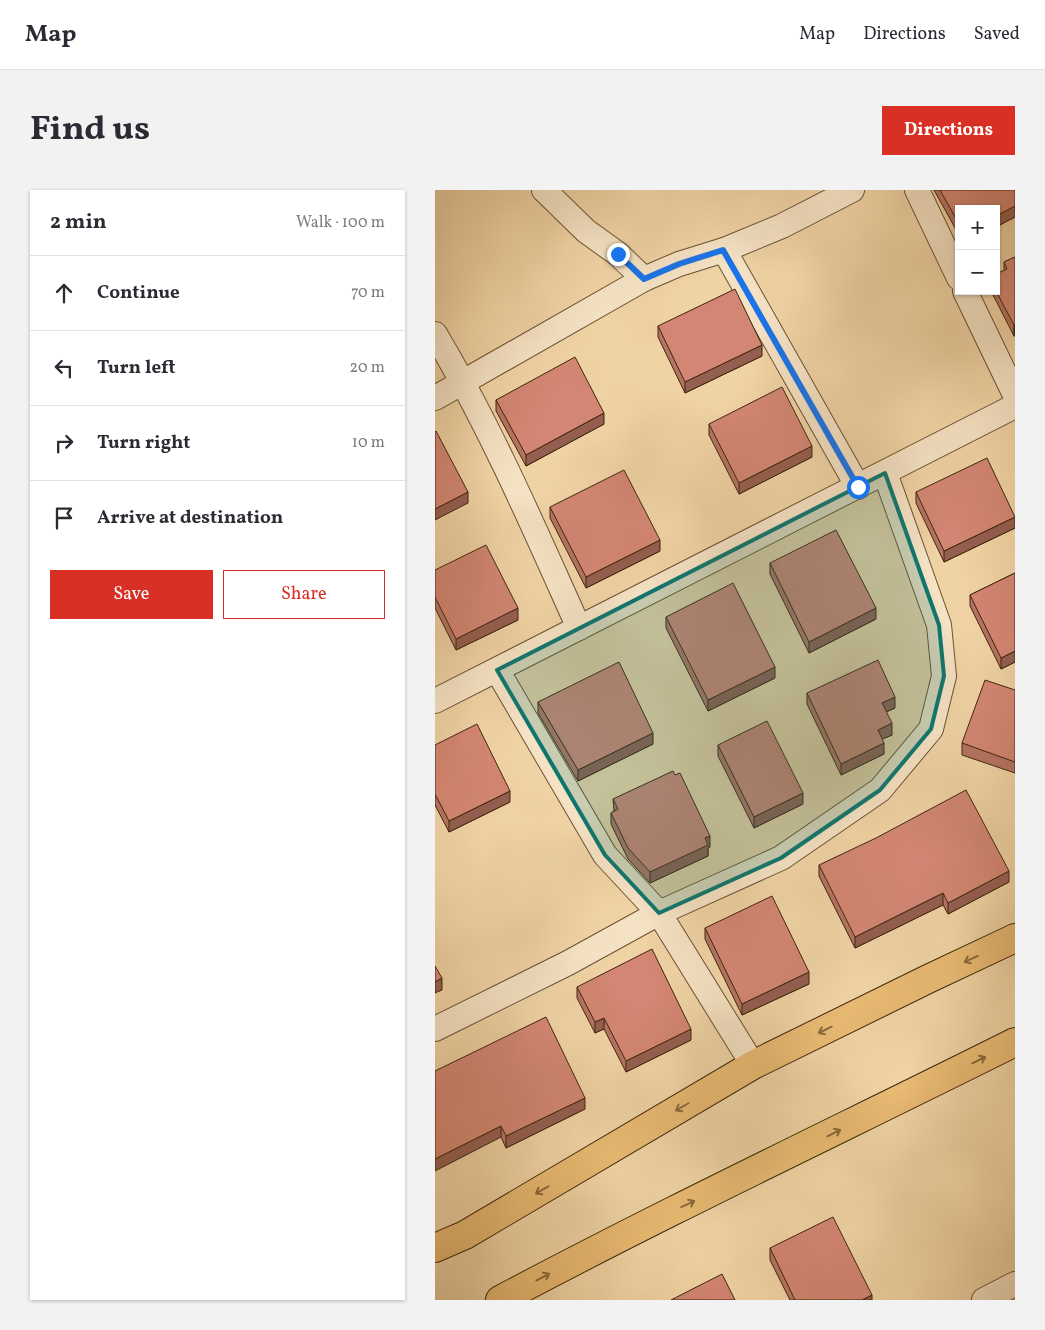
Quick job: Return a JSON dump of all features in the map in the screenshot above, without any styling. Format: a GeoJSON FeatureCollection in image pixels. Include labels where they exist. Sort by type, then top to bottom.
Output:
{"type":"FeatureCollection","features":[{"type":"Feature","properties":{"kind":"main road"},"geometry":{"type":"LineString","coordinates":[[435,1248],[465,1235],[753,1065],[1015,938]]}},
{"type":"Feature","properties":{"kind":"main road"},"geometry":{"type":"LineString","coordinates":[[500,1300],[621,1236],[1015,1042]]}},
{"type":"Feature","properties":{"kind":"street"},"geometry":{"type":"LineString","coordinates":[[544,190],[585,232],[618,254],[644,279]]}},
{"type":"Feature","properties":{"kind":"street"},"geometry":{"type":"LineString","coordinates":[[435,398],[644,279],[782,226],[852,190]]}},
{"type":"Feature","properties":{"kind":"street"},"geometry":{"type":"LineString","coordinates":[[917,190],[955,270]]}},
{"type":"Feature","properties":{"kind":"street"},"geometry":{"type":"LineString","coordinates":[[723,250],[858,487]]}},
{"type":"Feature","properties":{"kind":"street"},"geometry":{"type":"LineString","coordinates":[[967,295],[1015,395]]}},
{"type":"Feature","properties":{"kind":"street"},"geometry":{"type":"LineString","coordinates":[[435,334],[464,382],[530,518],[579,628]]}},
{"type":"Feature","properties":{"kind":"street"},"geometry":{"type":"LineString","coordinates":[[435,701],[1015,406]]}},
{"type":"Feature","properties":{"kind":"street"},"geometry":{"type":"LineString","coordinates":[[435,1029],[568,963],[659,913],[781,858],[880,790],[931,729],[944,676],[939,625],[885,473]]}},
{"type":"Feature","properties":{"kind":"street"},"geometry":{"type":"LineString","coordinates":[[497,670],[605,855],[659,913],[753,1065]]}},
{"type":"Feature","properties":{"kind":"street"},"geometry":{"type":"LineString","coordinates":[[984,1300],[1015,1284]]}},
{"type":"Feature","properties":{"kind":"highlighted area"},"geometry":{"type":"Polygon","coordinates":[[[885,473],[939,625],[944,676],[931,729],[880,790],[781,858],[659,913],[605,855],[497,670],[885,473]]]}},
{"type":"Feature","properties":{"kind":"building"},"geometry":{"type":"Polygon","coordinates":[[[940,190],[1015,190],[1015,206],[1000,214],[1000,205],[955,205],[955,217],[940,190]]]}},
{"type":"Feature","properties":{"kind":"building"},"geometry":{"type":"Polygon","coordinates":[[[1015,257],[1015,325],[998,295],[1000,295],[1000,272],[1007,269],[1004,262],[1015,257]]]}},
{"type":"Feature","properties":{"kind":"building"},"geometry":{"type":"Polygon","coordinates":[[[735,289],[762,345],[685,382],[658,326],[735,289]]]}},
{"type":"Feature","properties":{"kind":"building"},"geometry":{"type":"Polygon","coordinates":[[[575,357],[604,413],[526,455],[496,400],[575,357]]]}},
{"type":"Feature","properties":{"kind":"building"},"geometry":{"type":"Polygon","coordinates":[[[782,387],[812,446],[739,483],[709,424],[782,387]]]}},
{"type":"Feature","properties":{"kind":"building"},"geometry":{"type":"Polygon","coordinates":[[[435,432],[468,492],[435,509],[435,432]]]}},
{"type":"Feature","properties":{"kind":"building"},"geometry":{"type":"Polygon","coordinates":[[[987,458],[1015,517],[944,551],[916,492],[987,458]]]}},
{"type":"Feature","properties":{"kind":"building"},"geometry":{"type":"Polygon","coordinates":[[[624,470],[660,540],[586,577],[550,507],[624,470]]]}},
{"type":"Feature","properties":{"kind":"building"},"geometry":{"type":"Polygon","coordinates":[[[836,530],[876,608],[809,642],[770,563],[836,530]]]}},
{"type":"Feature","properties":{"kind":"building"},"geometry":{"type":"Polygon","coordinates":[[[486,545],[518,608],[456,639],[435,597],[435,570],[486,545]]]}},
{"type":"Feature","properties":{"kind":"building"},"geometry":{"type":"Polygon","coordinates":[[[1015,573],[1015,651],[1001,658],[970,595],[1015,573]]]}},
{"type":"Feature","properties":{"kind":"building"},"geometry":{"type":"Polygon","coordinates":[[[733,583],[775,667],[708,700],[666,617],[733,583]]]}},
{"type":"Feature","properties":{"kind":"building"},"geometry":{"type":"Polygon","coordinates":[[[878,660],[895,697],[882,703],[892,723],[878,730],[884,743],[841,764],[807,693],[878,660]]]}},
{"type":"Feature","properties":{"kind":"building"},"geometry":{"type":"Polygon","coordinates":[[[619,662],[653,733],[578,770],[538,702],[619,662]]]}},
{"type":"Feature","properties":{"kind":"building"},"geometry":{"type":"Polygon","coordinates":[[[985,680],[1015,690],[1015,762],[962,743],[985,680]]]}},
{"type":"Feature","properties":{"kind":"building"},"geometry":{"type":"Polygon","coordinates":[[[767,721],[803,793],[754,817],[718,745],[767,721]]]}},
{"type":"Feature","properties":{"kind":"building"},"geometry":{"type":"Polygon","coordinates":[[[477,724],[510,791],[449,821],[435,794],[435,745],[477,724]]]}},
{"type":"Feature","properties":{"kind":"building"},"geometry":{"type":"Polygon","coordinates":[[[673,771],[675,775],[680,773],[710,836],[705,838],[708,845],[650,872],[628,848],[611,813],[618,809],[613,799],[673,771]]]}},
{"type":"Feature","properties":{"kind":"building"},"geometry":{"type":"Polygon","coordinates":[[[966,790],[1009,871],[948,903],[943,893],[855,937],[819,865],[876,838],[966,790]]]}},
{"type":"Feature","properties":{"kind":"building"},"geometry":{"type":"Polygon","coordinates":[[[772,896],[809,972],[742,1004],[705,928],[772,896]]]}},
{"type":"Feature","properties":{"kind":"building"},"geometry":{"type":"Polygon","coordinates":[[[652,949],[691,1029],[626,1061],[604,1018],[595,1022],[577,987],[652,949]]]}},
{"type":"Feature","properties":{"kind":"building"},"geometry":{"type":"Polygon","coordinates":[[[435,966],[442,978],[435,982],[435,966]]]}},
{"type":"Feature","properties":{"kind":"building"},"geometry":{"type":"Polygon","coordinates":[[[546,1017],[585,1098],[506,1136],[501,1126],[435,1159],[435,1071],[546,1017]]]}},
{"type":"Feature","properties":{"kind":"building"},"geometry":{"type":"Polygon","coordinates":[[[833,1217],[872,1295],[862,1300],[795,1300],[770,1248],[833,1217]]]}},
{"type":"Feature","properties":{"kind":"building"},"geometry":{"type":"Polygon","coordinates":[[[722,1274],[735,1300],[671,1300],[722,1274]]]}},
{"type":"Feature","properties":{"kind":"route"},"geometry":{"type":"LineString","coordinates":[[618,254],[644,279],[679,264],[723,250],[858,487]]}}]}
